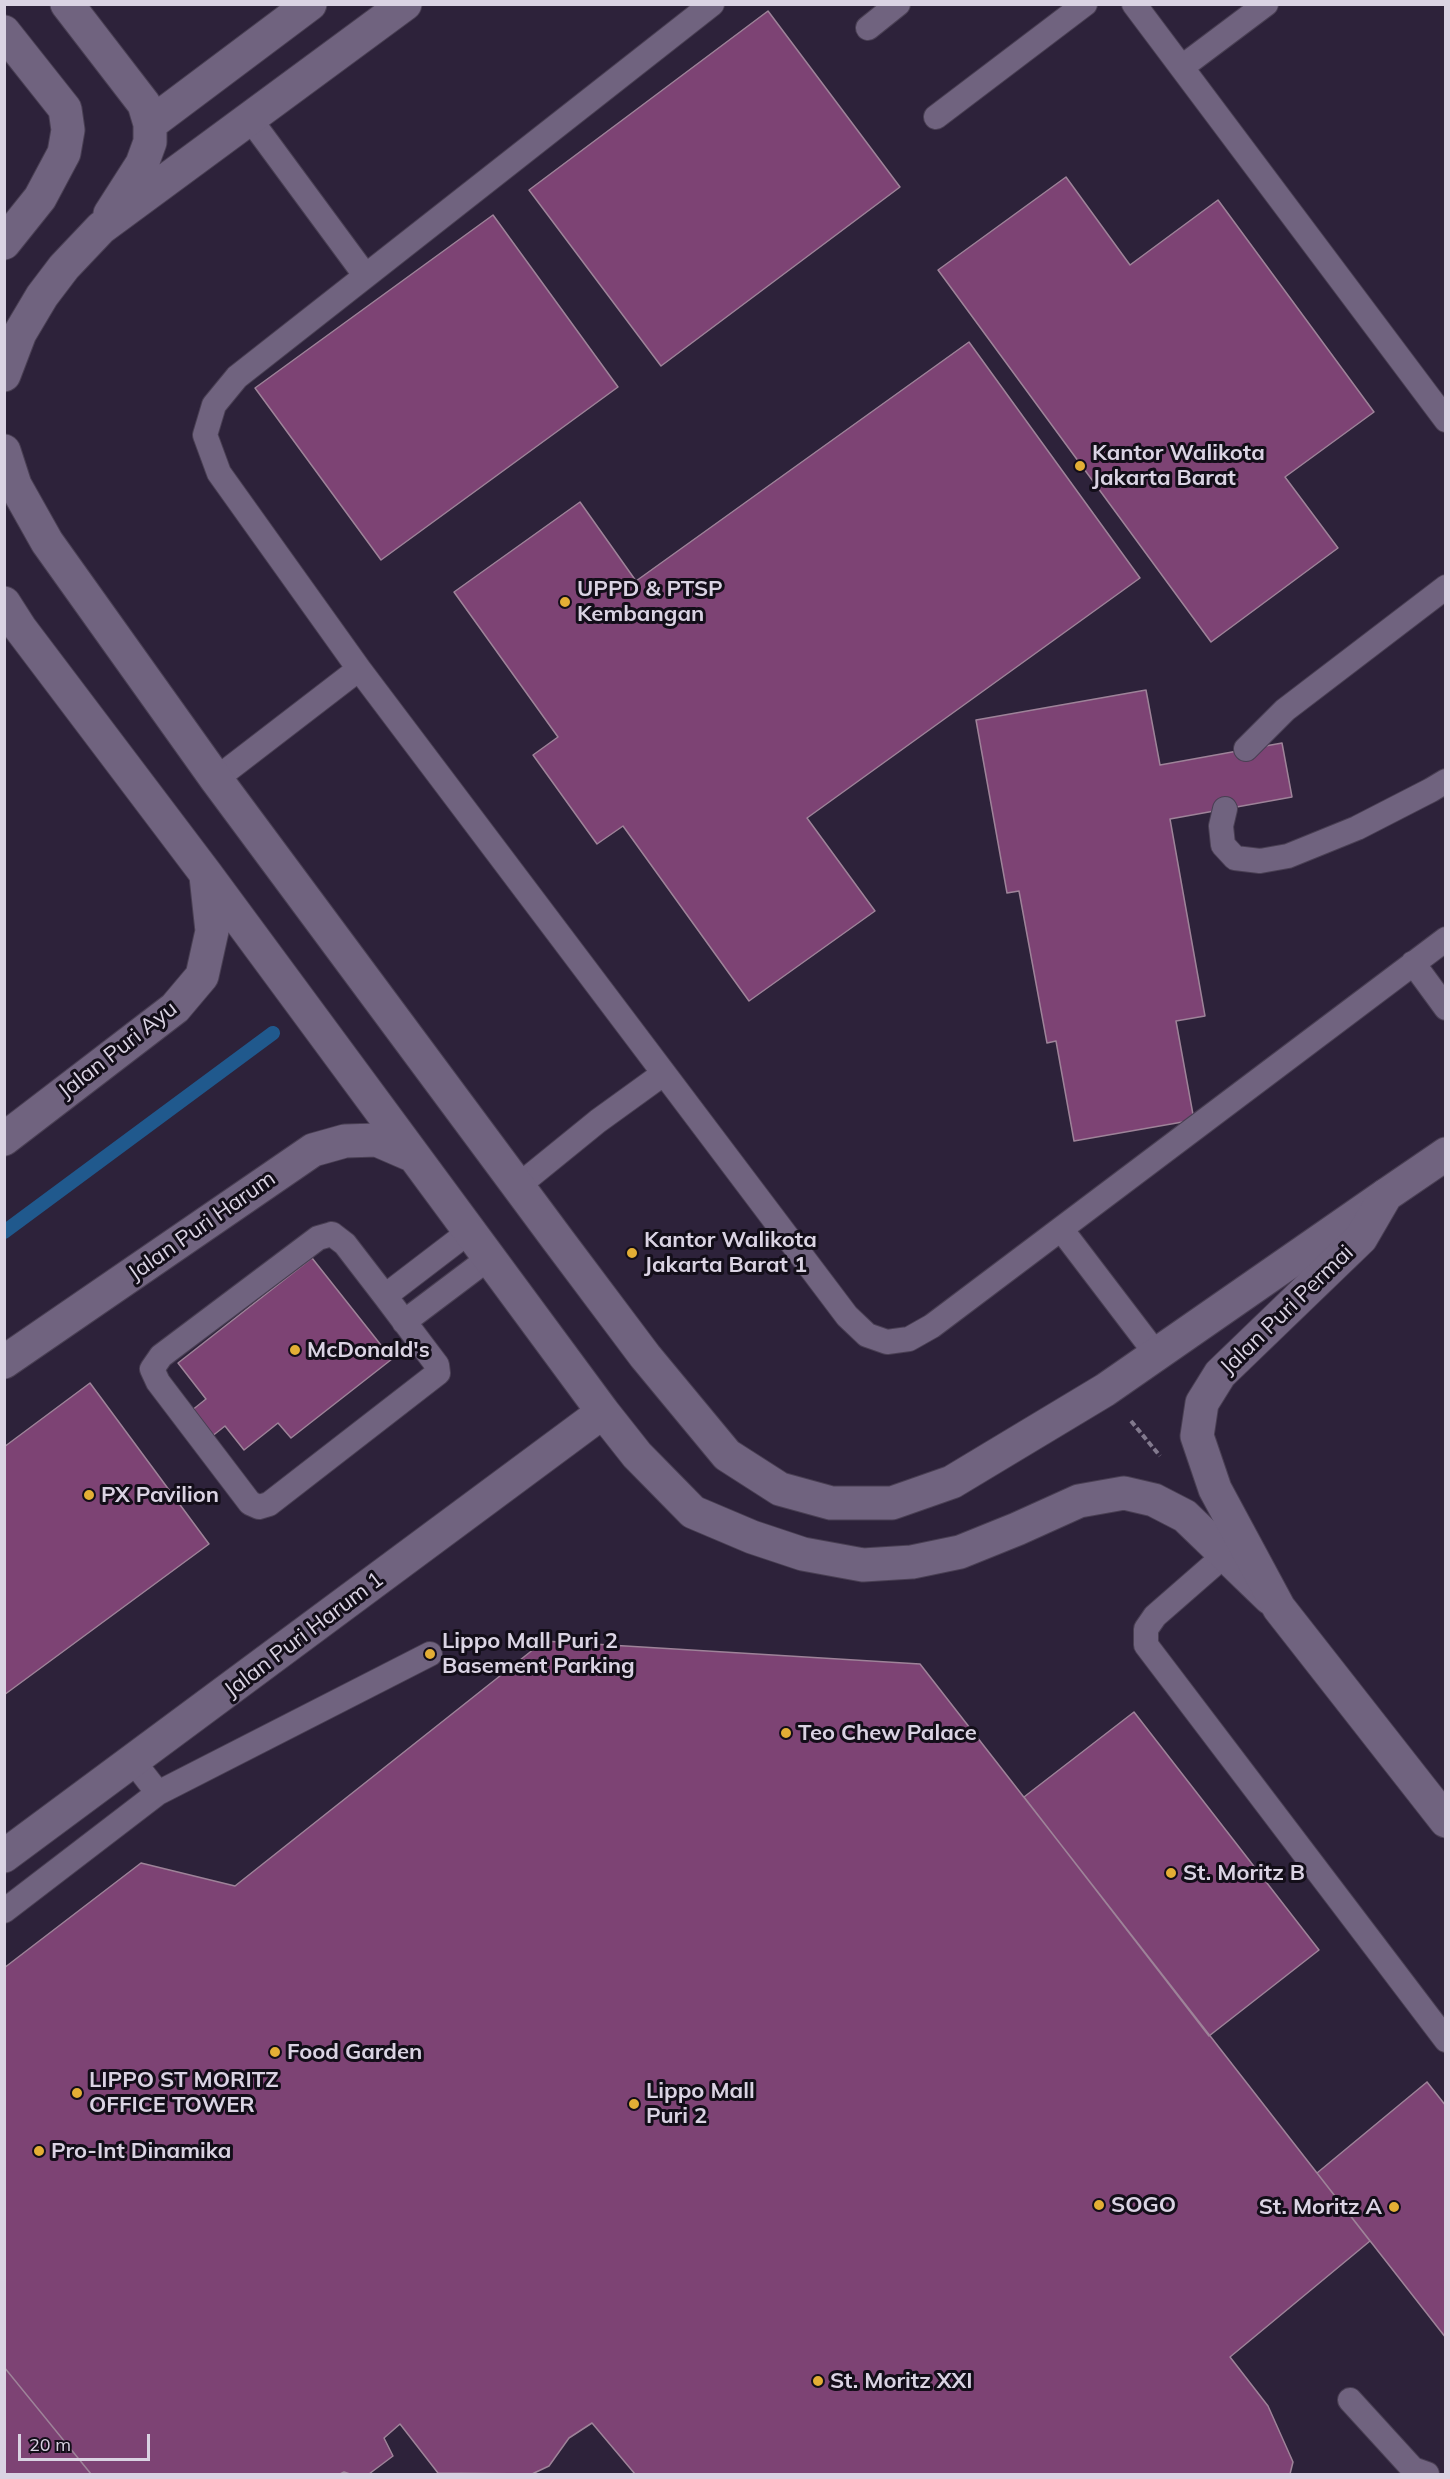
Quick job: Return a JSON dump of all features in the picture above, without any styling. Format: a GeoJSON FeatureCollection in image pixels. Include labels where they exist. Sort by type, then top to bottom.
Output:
{"type":"FeatureCollection","features":[{"type":"Feature","properties":{"kind":"street"},"geometry":{"type":"LineString","coordinates":[[4,375],[20,333],[42,296],[64,267],[101,228],[142,164],[150,142],[150,124],[144,104],[67,4]]}},
{"type":"Feature","properties":{"kind":"street"},"geometry":{"type":"LineString","coordinates":[[150,124],[310,4]]}},
{"type":"Feature","properties":{"kind":"street"},"geometry":{"type":"LineString","coordinates":[[101,228],[258,131],[405,4]]}},
{"type":"Feature","properties":{"kind":"street"},"geometry":{"type":"LineString","coordinates":[[4,32],[65,109],[68,130],[64,153],[40,198],[4,243]]}},
{"type":"Feature","properties":{"kind":"street"},"geometry":{"type":"LineString","coordinates":[[4,451],[15,485],[47,542],[216,778],[526,1179],[645,1356],[727,1455],[780,1489],[831,1503],[892,1503],[952,1482],[1105,1390],[1386,1196]]}},
{"type":"Feature","properties":{"kind":"street"},"geometry":{"type":"LineString","coordinates":[[10,624],[206,874],[603,1412],[637,1455],[693,1512],[752,1537],[803,1554],[863,1564],[912,1562],[960,1552],[1079,1501],[1124,1493],[1154,1500],[1185,1516],[1280,1608]]}},
{"type":"Feature","properties":{"kind":"street","name":"Jalan Puri Ayu"},"geometry":{"type":"LineString","coordinates":[[4,1139],[175,1008],[202,976],[212,930],[206,874]]}},
{"type":"Feature","properties":{"kind":"street","name":"Jalan Puri Harum"},"geometry":{"type":"LineString","coordinates":[[4,1362],[313,1150],[345,1141],[376,1140],[414,1156]]}},
{"type":"Feature","properties":{"kind":"street","name":"Jalan Puri Permai"},"geometry":{"type":"LineString","coordinates":[[1446,1154],[1386,1196],[1361,1238],[1220,1374],[1202,1403],[1197,1436],[1215,1489],[1280,1608],[1446,1821]]}},
{"type":"Feature","properties":{"kind":"street","name":"Jalan Puri Harum 1"},"geometry":{"type":"LineString","coordinates":[[4,1857],[603,1412]]}},
{"type":"Feature","properties":{"kind":"lane"},"geometry":{"type":"LineString","coordinates":[[868,28],[898,4]]}},
{"type":"Feature","properties":{"kind":"lane"},"geometry":{"type":"LineString","coordinates":[[936,117],[1085,4]]}},
{"type":"Feature","properties":{"kind":"lane"},"geometry":{"type":"LineString","coordinates":[[1134,4],[1446,420]]}},
{"type":"Feature","properties":{"kind":"lane"},"geometry":{"type":"LineString","coordinates":[[1182,67],[1266,4]]}},
{"type":"Feature","properties":{"kind":"lane"},"geometry":{"type":"LineString","coordinates":[[703,7],[237,377],[214,405],[205,435],[219,473],[359,669],[847,1316],[867,1335],[887,1342],[909,1339],[932,1326],[1446,939]]}},
{"type":"Feature","properties":{"kind":"lane"},"geometry":{"type":"LineString","coordinates":[[258,131],[365,275]]}},
{"type":"Feature","properties":{"kind":"lane"},"geometry":{"type":"LineString","coordinates":[[1246,749],[1285,710],[1446,587]]}},
{"type":"Feature","properties":{"kind":"lane"},"geometry":{"type":"LineString","coordinates":[[216,778],[359,669]]}},
{"type":"Feature","properties":{"kind":"lane"},"geometry":{"type":"LineString","coordinates":[[1225,809],[1221,826],[1223,845],[1235,858],[1260,861],[1288,856],[1357,828],[1446,781]]}},
{"type":"Feature","properties":{"kind":"lane"},"geometry":{"type":"LineString","coordinates":[[1413,963],[1444,1007]]}},
{"type":"Feature","properties":{"kind":"lane"},"geometry":{"type":"LineString","coordinates":[[526,1179],[598,1121],[663,1074]]}},
{"type":"Feature","properties":{"kind":"lane"},"geometry":{"type":"LineString","coordinates":[[1061,1229],[1158,1355]]}},
{"type":"Feature","properties":{"kind":"lane"},"geometry":{"type":"LineString","coordinates":[[385,1296],[470,1232]]}},
{"type":"Feature","properties":{"kind":"lane"},"geometry":{"type":"LineString","coordinates":[[332,1234],[345,1244],[385,1296],[437,1365],[438,1373],[278,1497],[259,1507],[250,1503],[158,1382],[152,1369],[161,1356],[318,1238],[332,1234]]}},
{"type":"Feature","properties":{"kind":"lane"},"geometry":{"type":"LineString","coordinates":[[404,1322],[489,1258]]}},
{"type":"Feature","properties":{"kind":"lane"},"geometry":{"type":"LineString","coordinates":[[1226,1554],[1155,1616],[1146,1629],[1146,1645],[1446,2040]]}},
{"type":"Feature","properties":{"kind":"lane"},"geometry":{"type":"LineString","coordinates":[[4,1911],[158,1793],[430,1654]]}},
{"type":"Feature","properties":{"kind":"lane"},"geometry":{"type":"LineString","coordinates":[[134,1761],[158,1793]]}},
{"type":"Feature","properties":{"kind":"lane"},"geometry":{"type":"LineString","coordinates":[[1350,2400],[1415,2473]]}},
{"type":"Feature","properties":{"kind":"building"},"geometry":{"type":"Polygon","coordinates":[[[768,11],[900,187],[661,366],[529,190],[768,11]]]}},
{"type":"Feature","properties":{"kind":"building"},"geometry":{"type":"Polygon","coordinates":[[[1066,177],[1130,265],[1218,200],[1374,412],[1285,477],[1338,548],[1211,642],[938,270],[1066,177]]]}},
{"type":"Feature","properties":{"kind":"building"},"geometry":{"type":"Polygon","coordinates":[[[493,215],[618,387],[381,560],[255,388],[493,215]]]}},
{"type":"Feature","properties":{"kind":"building"},"geometry":{"type":"Polygon","coordinates":[[[969,342],[1140,578],[807,818],[875,911],[749,1001],[623,826],[597,844],[533,755],[558,737],[454,592],[580,502],[636,581],[969,342]]]}},
{"type":"Feature","properties":{"kind":"building"},"geometry":{"type":"Polygon","coordinates":[[[1146,690],[1160,765],[1282,743],[1292,797],[1170,819],[1205,1016],[1176,1021],[1194,1120],[1074,1141],[1056,1041],[1047,1043],[1019,891],[1007,893],[976,720],[1146,690]]]}},
{"type":"Feature","properties":{"kind":"building"},"geometry":{"type":"Polygon","coordinates":[[[312,1258],[392,1359],[291,1438],[278,1423],[244,1450],[225,1426],[211,1437],[191,1411],[206,1399],[178,1363],[312,1258]]]}},
{"type":"Feature","properties":{"kind":"building","name":"PX Pavilion"},"geometry":{"type":"Polygon","coordinates":[[[90,1383],[209,1544],[4,1695],[4,1447],[90,1383]]]}},
{"type":"Feature","properties":{"kind":"building","name":"Lippo Mall Puri 2"},"geometry":{"type":"Polygon","coordinates":[[[544,1641],[920,1664],[1370,2241],[1230,2357],[1268,2406],[1293,2462],[1290,2474],[635,2474],[592,2423],[569,2438],[549,2466],[532,2474],[438,2473],[400,2424],[384,2438],[393,2456],[369,2474],[344,2472],[340,2474],[91,2474],[4,2367],[4,1968],[141,1863],[235,1886],[544,1641]]]}},
{"type":"Feature","properties":{"kind":"building","name":"St. Moritz B"},"geometry":{"type":"Polygon","coordinates":[[[1134,1712],[1319,1950],[1209,2036],[1024,1797],[1134,1712]]]}},
{"type":"Feature","properties":{"kind":"building","name":"St. Moritz A"},"geometry":{"type":"Polygon","coordinates":[[[1427,2082],[1446,2106],[1446,2338],[1317,2173],[1427,2082]]]}},
{"type":"Feature","properties":{"kind":"building"},"geometry":{"type":"Polygon","coordinates":[[[4,2367],[91,2474],[4,2474],[4,2367]]]}},
{"type":"Feature","properties":{"kind":"waterway"},"geometry":{"type":"LineString","coordinates":[[4,1232],[273,1033]]}},
{"type":"Feature","properties":{"kind":"place","name":"Kantor Walikota Jakarta Barat"},"geometry":{"type":"Point","coordinates":[1080,466]}},
{"type":"Feature","properties":{"kind":"place","name":"UPPD & PTSP Kembangan"},"geometry":{"type":"Point","coordinates":[565,602]}},
{"type":"Feature","properties":{"kind":"place","name":"Kantor Walikota Jakarta Barat 1"},"geometry":{"type":"Point","coordinates":[632,1253]}},
{"type":"Feature","properties":{"kind":"place","name":"McDonald's"},"geometry":{"type":"Point","coordinates":[295,1350]}},
{"type":"Feature","properties":{"kind":"place","name":"PX Pavilion"},"geometry":{"type":"Point","coordinates":[89,1495]}},
{"type":"Feature","properties":{"kind":"place","name":"Lippo Mall Puri 2 Basement Parking"},"geometry":{"type":"Point","coordinates":[430,1654]}},
{"type":"Feature","properties":{"kind":"place","name":"Teo Chew Palace"},"geometry":{"type":"Point","coordinates":[786,1733]}},
{"type":"Feature","properties":{"kind":"place","name":"St. Moritz B"},"geometry":{"type":"Point","coordinates":[1171,1873]}},
{"type":"Feature","properties":{"kind":"place","name":"Food Garden"},"geometry":{"type":"Point","coordinates":[275,2052]}},
{"type":"Feature","properties":{"kind":"place","name":"LIPPO ST MORITZ OFFICE TOWER"},"geometry":{"type":"Point","coordinates":[77,2093]}},
{"type":"Feature","properties":{"kind":"place","name":"Lippo Mall Puri 2"},"geometry":{"type":"Point","coordinates":[634,2104]}},
{"type":"Feature","properties":{"kind":"place","name":"Pro-Int Dinamika"},"geometry":{"type":"Point","coordinates":[39,2151]}},
{"type":"Feature","properties":{"kind":"place","name":"SOGO"},"geometry":{"type":"Point","coordinates":[1099,2205]}},
{"type":"Feature","properties":{"kind":"place","name":"St. Moritz A"},"geometry":{"type":"Point","coordinates":[1394,2207]}},
{"type":"Feature","properties":{"kind":"place","name":"St. Moritz XXI"},"geometry":{"type":"Point","coordinates":[818,2381]}}]}
